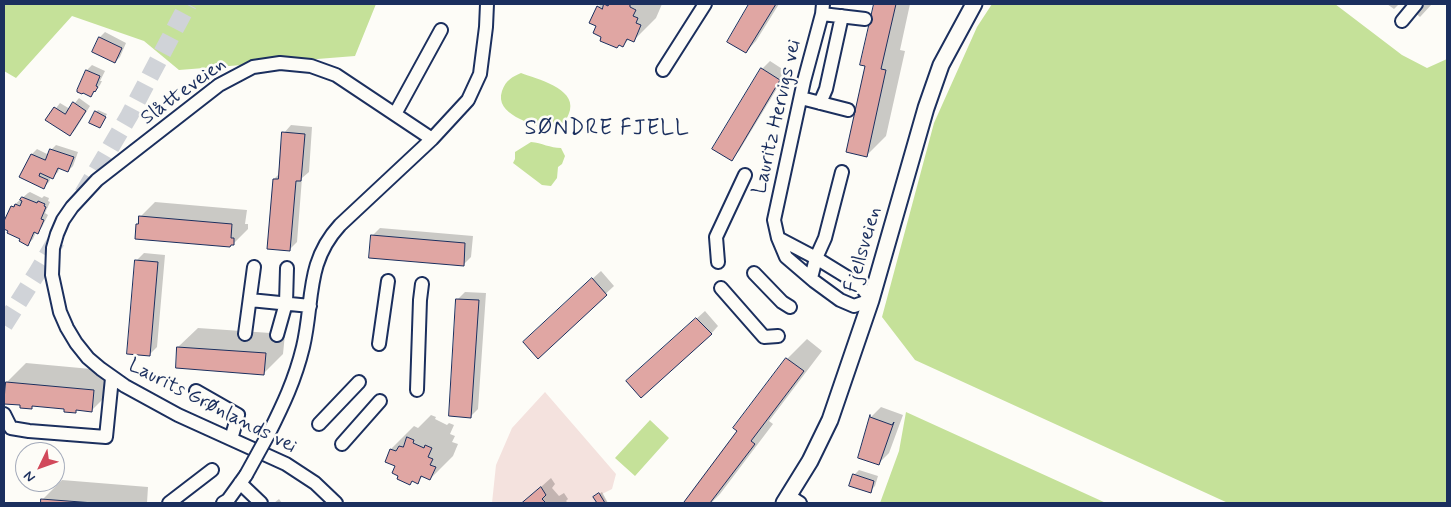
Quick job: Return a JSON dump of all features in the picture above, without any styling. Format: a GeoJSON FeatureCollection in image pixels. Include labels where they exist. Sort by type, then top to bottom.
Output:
{"type":"FeatureCollection","features":[{"type":"Feature","properties":{"kind":"main road","name":"Fjellsveien"},"geometry":{"type":"LineString","coordinates":[[791,501],[830,420],[871,300],[926,108],[941,65],[974,4]]}},
{"type":"Feature","properties":{"kind":"street"},"geometry":{"type":"LineString","coordinates":[[223,503],[228,500],[243,479],[268,436],[294,382],[304,345],[317,262],[323,248],[332,233],[432,139],[468,100],[480,74],[487,4]]}},
{"type":"Feature","properties":{"kind":"street"},"geometry":{"type":"LineString","coordinates":[[663,70],[705,4]]}},
{"type":"Feature","properties":{"kind":"street"},"geometry":{"type":"LineString","coordinates":[[1402,21],[1416,4]]}},
{"type":"Feature","properties":{"kind":"street"},"geometry":{"type":"LineString","coordinates":[[822,9],[842,16],[865,19]]}},
{"type":"Feature","properties":{"kind":"street","name":"Lauritz Hervigs vei"},"geometry":{"type":"LineString","coordinates":[[822,9],[774,220],[778,238],[786,257],[811,278],[840,300],[854,306],[871,300]]}},
{"type":"Feature","properties":{"kind":"street"},"geometry":{"type":"LineString","coordinates":[[820,103],[826,89],[842,16]]}},
{"type":"Feature","properties":{"kind":"street"},"geometry":{"type":"LineString","coordinates":[[395,114],[441,30]]}},
{"type":"Feature","properties":{"kind":"street","name":"Slåtteveien"},"geometry":{"type":"LineString","coordinates":[[97,180],[219,85],[253,67],[280,63],[311,66],[336,75],[432,139]]}},
{"type":"Feature","properties":{"kind":"street"},"geometry":{"type":"LineString","coordinates":[[801,98],[848,110]]}},
{"type":"Feature","properties":{"kind":"street"},"geometry":{"type":"LineString","coordinates":[[811,278],[816,258],[825,238],[842,172]]}},
{"type":"Feature","properties":{"kind":"street"},"geometry":{"type":"LineString","coordinates":[[718,262],[716,237],[745,175]]}},
{"type":"Feature","properties":{"kind":"street","name":"Laurits Grønlands vei"},"geometry":{"type":"LineString","coordinates":[[97,180],[72,207],[63,220],[53,248],[52,275],[60,312],[76,344],[88,358],[125,386],[178,415],[286,464],[315,483],[336,503]]}},
{"type":"Feature","properties":{"kind":"street"},"geometry":{"type":"LineString","coordinates":[[778,238],[816,258],[860,285],[871,300]]}},
{"type":"Feature","properties":{"kind":"street"},"geometry":{"type":"LineString","coordinates":[[245,334],[254,267]]}},
{"type":"Feature","properties":{"kind":"street"},"geometry":{"type":"LineString","coordinates":[[276,335],[286,303],[287,268]]}},
{"type":"Feature","properties":{"kind":"street"},"geometry":{"type":"LineString","coordinates":[[754,273],[782,302],[790,307]]}},
{"type":"Feature","properties":{"kind":"street"},"geometry":{"type":"LineString","coordinates":[[379,344],[388,281]]}},
{"type":"Feature","properties":{"kind":"street"},"geometry":{"type":"LineString","coordinates":[[418,390],[422,284]]}},
{"type":"Feature","properties":{"kind":"street"},"geometry":{"type":"LineString","coordinates":[[720,288],[764,337],[778,336]]}},
{"type":"Feature","properties":{"kind":"street"},"geometry":{"type":"LineString","coordinates":[[250,300],[310,306]]}},
{"type":"Feature","properties":{"kind":"street"},"geometry":{"type":"LineString","coordinates":[[4,414],[12,428],[106,437],[112,378]]}},
{"type":"Feature","properties":{"kind":"street"},"geometry":{"type":"LineString","coordinates":[[319,424],[359,382]]}},
{"type":"Feature","properties":{"kind":"street"},"geometry":{"type":"LineString","coordinates":[[196,391],[238,415],[231,439]]}},
{"type":"Feature","properties":{"kind":"street"},"geometry":{"type":"LineString","coordinates":[[342,444],[380,401]]}},
{"type":"Feature","properties":{"kind":"street"},"geometry":{"type":"LineString","coordinates":[[169,503],[212,470]]}},
{"type":"Feature","properties":{"kind":"street"},"geometry":{"type":"LineString","coordinates":[[243,479],[261,503]]}},
{"type":"Feature","properties":{"kind":"shaded area"},"geometry":{"type":"Polygon","coordinates":[[[545,392],[616,474],[612,489],[602,494],[607,503],[492,503],[496,465],[512,428],[545,392]]]}},
{"type":"Feature","properties":{"kind":"green space"},"geometry":{"type":"Polygon","coordinates":[[[4,4],[376,4],[355,56],[179,70],[144,41],[72,16],[16,78],[4,71],[4,4]]]}},
{"type":"Feature","properties":{"kind":"green space"},"geometry":{"type":"Polygon","coordinates":[[[992,4],[1335,4],[1402,55],[1427,68],[1447,59],[1447,503],[1228,503],[915,360],[882,317],[934,123],[977,27],[992,4]]]}},
{"type":"Feature","properties":{"kind":"green space"},"geometry":{"type":"Polygon","coordinates":[[[521,73],[561,90],[567,96],[570,102],[570,110],[562,124],[548,130],[516,117],[504,106],[501,99],[505,84],[521,73]]]}},
{"type":"Feature","properties":{"kind":"green space"},"geometry":{"type":"Polygon","coordinates":[[[531,142],[561,148],[565,156],[562,164],[558,167],[557,178],[551,186],[542,185],[513,163],[515,152],[531,142]]]}},
{"type":"Feature","properties":{"kind":"green space"},"geometry":{"type":"Polygon","coordinates":[[[906,412],[1106,503],[880,503],[899,451],[906,412]]]}},
{"type":"Feature","properties":{"kind":"green space"},"geometry":{"type":"Polygon","coordinates":[[[650,420],[669,438],[635,476],[615,458],[650,420]]]}},
{"type":"Feature","properties":{"kind":"building"},"geometry":{"type":"Polygon","coordinates":[[[604,4],[608,6],[609,4],[628,4],[636,10],[633,16],[638,18],[636,23],[641,25],[634,42],[627,39],[623,47],[619,45],[617,48],[600,41],[601,37],[593,33],[596,26],[589,23],[597,6],[602,9],[604,4]]]}},
{"type":"Feature","properties":{"kind":"building"},"geometry":{"type":"Polygon","coordinates":[[[749,4],[776,4],[746,53],[727,42],[749,4]]]}},
{"type":"Feature","properties":{"kind":"building"},"geometry":{"type":"Polygon","coordinates":[[[874,4],[896,4],[881,69],[886,70],[867,157],[846,152],[865,66],[860,65],[874,4]]]}},
{"type":"Feature","properties":{"kind":"building"},"geometry":{"type":"Polygon","coordinates":[[[99,37],[122,48],[115,63],[92,52],[99,37]]]}},
{"type":"Feature","properties":{"kind":"building"},"geometry":{"type":"Polygon","coordinates":[[[761,68],[780,80],[732,161],[712,149],[761,68]]]}},
{"type":"Feature","properties":{"kind":"building"},"geometry":{"type":"Polygon","coordinates":[[[86,70],[100,76],[96,86],[98,87],[91,97],[77,92],[86,70]]]}},
{"type":"Feature","properties":{"kind":"building"},"geometry":{"type":"Polygon","coordinates":[[[73,102],[86,111],[70,136],[45,120],[54,107],[65,114],[73,102]]]}},
{"type":"Feature","properties":{"kind":"building"},"geometry":{"type":"Polygon","coordinates":[[[95,111],[106,117],[100,128],[89,123],[95,111]]]}},
{"type":"Feature","properties":{"kind":"building"},"geometry":{"type":"Polygon","coordinates":[[[282,132],[305,134],[301,181],[296,181],[290,251],[267,249],[273,179],[278,179],[282,132]]]}},
{"type":"Feature","properties":{"kind":"building"},"geometry":{"type":"Polygon","coordinates":[[[50,149],[74,157],[68,172],[58,168],[53,179],[40,173],[39,176],[48,180],[44,189],[19,177],[31,154],[45,160],[50,149]]]}},
{"type":"Feature","properties":{"kind":"building"},"geometry":{"type":"Polygon","coordinates":[[[22,197],[37,203],[38,201],[45,204],[44,206],[46,207],[41,219],[44,220],[38,234],[34,232],[28,246],[19,241],[20,239],[7,233],[8,231],[4,229],[4,221],[11,206],[14,207],[15,204],[20,206],[22,197]]]}},
{"type":"Feature","properties":{"kind":"building"},"geometry":{"type":"Polygon","coordinates":[[[139,216],[232,224],[231,238],[234,238],[234,245],[230,247],[135,239],[136,224],[138,224],[139,216]]]}},
{"type":"Feature","properties":{"kind":"building"},"geometry":{"type":"Polygon","coordinates":[[[371,235],[465,243],[464,266],[369,258],[371,235]]]}},
{"type":"Feature","properties":{"kind":"building"},"geometry":{"type":"Polygon","coordinates":[[[135,260],[158,262],[150,356],[127,354],[135,260]]]}},
{"type":"Feature","properties":{"kind":"building"},"geometry":{"type":"Polygon","coordinates":[[[592,278],[607,295],[538,359],[523,342],[592,278]]]}},
{"type":"Feature","properties":{"kind":"building"},"geometry":{"type":"Polygon","coordinates":[[[456,299],[479,300],[471,418],[449,416],[456,299]]]}},
{"type":"Feature","properties":{"kind":"building"},"geometry":{"type":"Polygon","coordinates":[[[696,318],[712,334],[641,398],[626,381],[696,318]]]}},
{"type":"Feature","properties":{"kind":"building"},"geometry":{"type":"Polygon","coordinates":[[[177,347],[266,353],[264,375],[176,368],[177,347]]]}},
{"type":"Feature","properties":{"kind":"building"},"geometry":{"type":"Polygon","coordinates":[[[786,358],[804,371],[751,441],[755,444],[710,503],[684,502],[737,431],[733,428],[786,358]]]}},
{"type":"Feature","properties":{"kind":"building"},"geometry":{"type":"Polygon","coordinates":[[[6,382],[94,390],[92,412],[76,410],[76,413],[64,412],[64,409],[32,406],[32,409],[20,408],[20,405],[4,404],[6,382]]]}},
{"type":"Feature","properties":{"kind":"building"},"geometry":{"type":"Polygon","coordinates":[[[870,415],[870,417],[892,425],[894,422],[879,465],[858,458],[870,415]]]}},
{"type":"Feature","properties":{"kind":"building"},"geometry":{"type":"Polygon","coordinates":[[[407,437],[414,440],[413,443],[424,448],[425,445],[432,448],[428,457],[433,459],[430,465],[436,467],[430,480],[421,476],[418,484],[412,481],[410,485],[397,479],[398,476],[392,473],[395,466],[385,462],[390,449],[396,451],[399,446],[403,447],[407,437]]]}},
{"type":"Feature","properties":{"kind":"building"},"geometry":{"type":"Polygon","coordinates":[[[853,474],[874,481],[871,493],[849,486],[853,474]]]}},
{"type":"Feature","properties":{"kind":"building"},"geometry":{"type":"Polygon","coordinates":[[[541,487],[546,495],[542,499],[546,503],[522,503],[541,487]]]}},
{"type":"Feature","properties":{"kind":"building"},"geometry":{"type":"Polygon","coordinates":[[[599,493],[605,503],[597,503],[593,497],[599,493]]]}},
{"type":"Feature","properties":{"kind":"building"},"geometry":{"type":"Polygon","coordinates":[[[41,499],[94,503],[41,503],[41,499]]]}},
{"type":"Feature","properties":{"kind":"tunnel"},"geometry":{"type":"LineString","coordinates":[[83,194],[129,116],[188,4]]}},
{"type":"Feature","properties":{"kind":"tunnel"},"geometry":{"type":"LineString","coordinates":[[4,325],[59,236]]}},
{"type":"Feature","properties":{"kind":"district","name":"SØNDRE FJELL"},"geometry":{"type":"Point","coordinates":[607,129]}}]}
